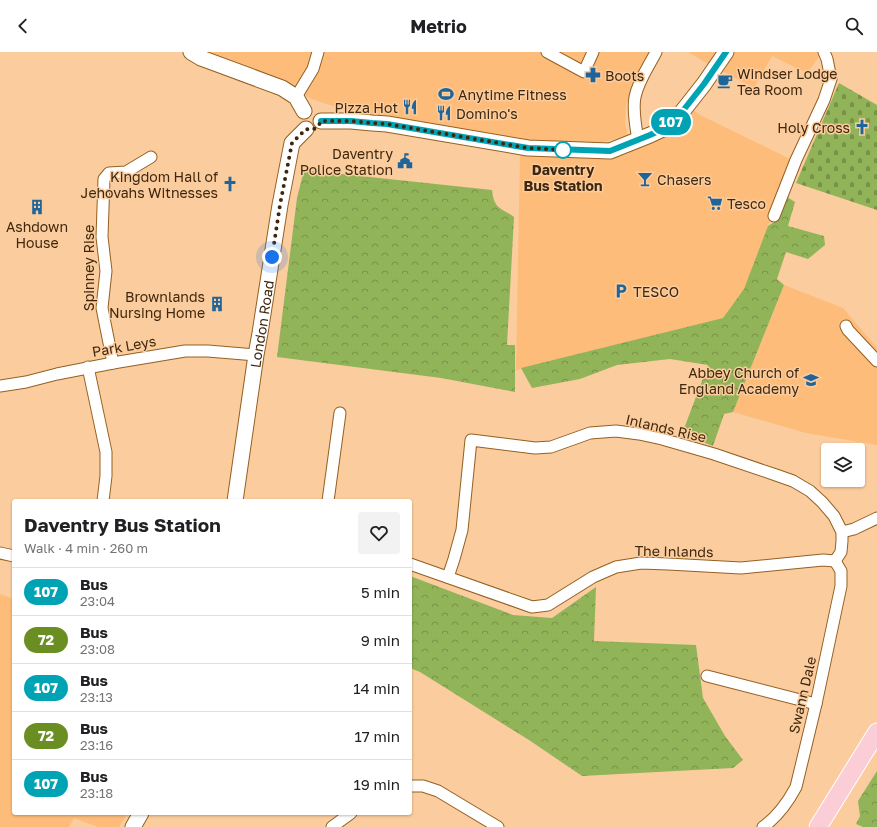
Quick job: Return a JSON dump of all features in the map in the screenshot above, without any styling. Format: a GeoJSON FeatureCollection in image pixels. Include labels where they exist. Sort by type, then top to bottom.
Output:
{"type":"FeatureCollection","features":[{"type":"Feature","properties":{"kind":"main road"},"geometry":{"type":"LineString","coordinates":[[191,52],[201,58],[282,88],[296,97],[304,111]]}},
{"type":"Feature","properties":{"kind":"main road"},"geometry":{"type":"LineString","coordinates":[[321,121],[351,121],[387,124],[528,148],[610,151],[665,128],[678,117],[704,84],[726,52]]}},
{"type":"Feature","properties":{"kind":"main road"},"geometry":{"type":"LineString","coordinates":[[308,109],[316,110],[320,115],[320,125],[314,129],[306,129],[301,124],[300,119],[300,116],[304,111],[308,109]]}},
{"type":"Feature","properties":{"kind":"main road","name":"London Road"},"geometry":{"type":"LineString","coordinates":[[235,499],[280,205],[292,143],[306,129]]}},
{"type":"Feature","properties":{"kind":"main road"},"geometry":{"type":"LineString","coordinates":[[818,827],[877,732]]}},
{"type":"Feature","properties":{"kind":"main road"},"geometry":{"type":"LineString","coordinates":[[133,827],[140,815]]}},
{"type":"Feature","properties":{"kind":"street"},"geometry":{"type":"LineString","coordinates":[[296,97],[313,69],[318,52]]}},
{"type":"Feature","properties":{"kind":"street"},"geometry":{"type":"LineString","coordinates":[[547,52],[584,72],[593,52]]}},
{"type":"Feature","properties":{"kind":"street"},"geometry":{"type":"LineString","coordinates":[[638,140],[635,121],[635,98],[639,85],[656,52]]}},
{"type":"Feature","properties":{"kind":"street"},"geometry":{"type":"LineString","coordinates":[[774,216],[796,160],[824,100],[831,79],[825,56]]}},
{"type":"Feature","properties":{"kind":"street","name":"Spinney Rise"},"geometry":{"type":"LineString","coordinates":[[113,363],[102,308],[106,271],[102,237],[104,179],[109,173],[126,172],[151,157]]}},
{"type":"Feature","properties":{"kind":"street"},"geometry":{"type":"LineString","coordinates":[[846,326],[877,361]]}},
{"type":"Feature","properties":{"kind":"street","name":"Park Leys"},"geometry":{"type":"LineString","coordinates":[[0,386],[26,382],[57,374],[113,363],[185,351],[208,351],[256,355]]}},
{"type":"Feature","properties":{"kind":"street"},"geometry":{"type":"LineString","coordinates":[[88,368],[106,452],[106,476],[103,499]]}},
{"type":"Feature","properties":{"kind":"street"},"geometry":{"type":"LineString","coordinates":[[328,499],[340,413]]}},
{"type":"Feature","properties":{"kind":"street","name":"Inlands Rise"},"geometry":{"type":"LineString","coordinates":[[448,577],[462,530],[471,440],[535,448],[551,447],[590,433],[616,431],[662,439],[714,454],[793,481],[810,491],[822,502],[834,516],[842,532]]}},
{"type":"Feature","properties":{"kind":"street"},"geometry":{"type":"LineString","coordinates":[[835,562],[841,552],[842,532],[854,529],[877,518]]}},
{"type":"Feature","properties":{"kind":"street"},"geometry":{"type":"LineString","coordinates":[[0,553],[12,556]]}},
{"type":"Feature","properties":{"kind":"street","name":"The Inlands"},"geometry":{"type":"LineString","coordinates":[[412,565],[532,607],[548,605],[593,577],[616,567],[641,563],[741,568],[823,560],[835,562]]}},
{"type":"Feature","properties":{"kind":"street","name":"Swann Dale"},"geometry":{"type":"LineString","coordinates":[[764,826],[777,816],[790,799],[796,787],[816,704],[841,586],[841,571],[835,562]]}},
{"type":"Feature","properties":{"kind":"street"},"geometry":{"type":"LineString","coordinates":[[707,676],[816,704]]}},
{"type":"Feature","properties":{"kind":"street"},"geometry":{"type":"LineString","coordinates":[[412,786],[423,786],[438,792],[498,827]]}},
{"type":"Feature","properties":{"kind":"street"},"geometry":{"type":"LineString","coordinates":[[332,827],[349,815]]}},
{"type":"Feature","properties":{"kind":"shaded area"},"geometry":{"type":"Polygon","coordinates":[[[205,52],[651,52],[626,104],[625,123],[628,136],[603,142],[569,143],[527,140],[378,120],[314,100],[269,76],[205,52]]]}},
{"type":"Feature","properties":{"kind":"shaded area"},"geometry":{"type":"Polygon","coordinates":[[[688,52],[819,52],[821,54],[807,73],[772,56],[754,88],[688,52]]]}},
{"type":"Feature","properties":{"kind":"shaded area"},"geometry":{"type":"Polygon","coordinates":[[[693,110],[700,115],[792,160],[746,287],[723,318],[516,370],[520,155],[594,159],[624,155],[663,135],[693,110]]]}},
{"type":"Feature","properties":{"kind":"shaded area","name":"Abbey Church of England Academy"},"geometry":{"type":"Polygon","coordinates":[[[784,285],[843,308],[877,348],[877,445],[806,433],[733,412],[784,285]]]}},
{"type":"Feature","properties":{"kind":"shaded area"},"geometry":{"type":"Polygon","coordinates":[[[0,594],[12,598],[12,815],[127,815],[119,827],[98,827],[74,818],[69,827],[0,827],[0,594]]]}},
{"type":"Feature","properties":{"kind":"green space"},"geometry":{"type":"Polygon","coordinates":[[[839,83],[877,105],[877,210],[796,183],[839,83]]]}},
{"type":"Feature","properties":{"kind":"green space"},"geometry":{"type":"Polygon","coordinates":[[[304,170],[492,190],[494,201],[498,207],[514,217],[507,345],[515,345],[515,392],[441,378],[277,357],[297,198],[304,170]]]}},
{"type":"Feature","properties":{"kind":"green space"},"geometry":{"type":"Polygon","coordinates":[[[787,197],[795,202],[788,226],[824,236],[825,245],[808,259],[786,252],[777,279],[784,285],[733,412],[724,414],[713,446],[682,434],[708,365],[670,359],[617,365],[580,379],[532,388],[521,368],[723,318],[744,289],[768,226],[777,220],[787,197]]]}},
{"type":"Feature","properties":{"kind":"green space"},"geometry":{"type":"Polygon","coordinates":[[[412,577],[513,615],[552,618],[596,587],[594,641],[696,645],[703,698],[725,736],[743,760],[733,768],[582,776],[529,740],[420,672],[412,669],[412,577]]]}},
{"type":"Feature","properties":{"kind":"green space"},"geometry":{"type":"Polygon","coordinates":[[[877,771],[877,827],[863,827],[856,824],[860,816],[858,801],[877,771]]]}},
{"type":"Feature","properties":{"kind":"bus line","name":"107"},"geometry":{"type":"LineString","coordinates":[[321,121],[351,121],[387,124],[528,148],[610,151],[665,128],[678,117],[704,84],[726,52]]}},
{"type":"Feature","properties":{"kind":"place","name":"Boots"},"geometry":{"type":"Point","coordinates":[593,75]}},
{"type":"Feature","properties":{"kind":"place","name":"Windser Lodge Tea Room"},"geometry":{"type":"Point","coordinates":[725,81]}},
{"type":"Feature","properties":{"kind":"place","name":"Anytime Fitness"},"geometry":{"type":"Point","coordinates":[446,94]}},
{"type":"Feature","properties":{"kind":"place","name":"Pizza Hot"},"geometry":{"type":"Point","coordinates":[410,107]}},
{"type":"Feature","properties":{"kind":"place","name":"Domino's"},"geometry":{"type":"Point","coordinates":[444,113]}},
{"type":"Feature","properties":{"kind":"place","name":"Holy Cross"},"geometry":{"type":"Point","coordinates":[862,127]}},
{"type":"Feature","properties":{"kind":"place","name":"Daventry Bus Station"},"geometry":{"type":"Point","coordinates":[563,150]}},
{"type":"Feature","properties":{"kind":"place","name":"Daventry Police Station"},"geometry":{"type":"Point","coordinates":[405,161]}},
{"type":"Feature","properties":{"kind":"place","name":"Chasers"},"geometry":{"type":"Point","coordinates":[645,179]}},
{"type":"Feature","properties":{"kind":"place","name":"Kingdom Hall of Jehovahs Witnesses"},"geometry":{"type":"Point","coordinates":[230,184]}},
{"type":"Feature","properties":{"kind":"place","name":"Tesco"},"geometry":{"type":"Point","coordinates":[715,203]}},
{"type":"Feature","properties":{"kind":"place","name":"Ashdown House"},"geometry":{"type":"Point","coordinates":[37,207]}},
{"type":"Feature","properties":{"kind":"place","name":"TESCO"},"geometry":{"type":"Point","coordinates":[621,291]}},
{"type":"Feature","properties":{"kind":"place","name":"Brownlands Nursing Home"},"geometry":{"type":"Point","coordinates":[217,304]}},
{"type":"Feature","properties":{"kind":"place","name":"Abbey Church of England Academy"},"geometry":{"type":"Point","coordinates":[811,380]}},
{"type":"Feature","properties":{"kind":"route"},"geometry":{"type":"LineString","coordinates":[[272,257],[292,143],[306,129],[311,130],[317,128],[321,121],[351,121],[387,124],[528,148],[563,150]]}}]}
